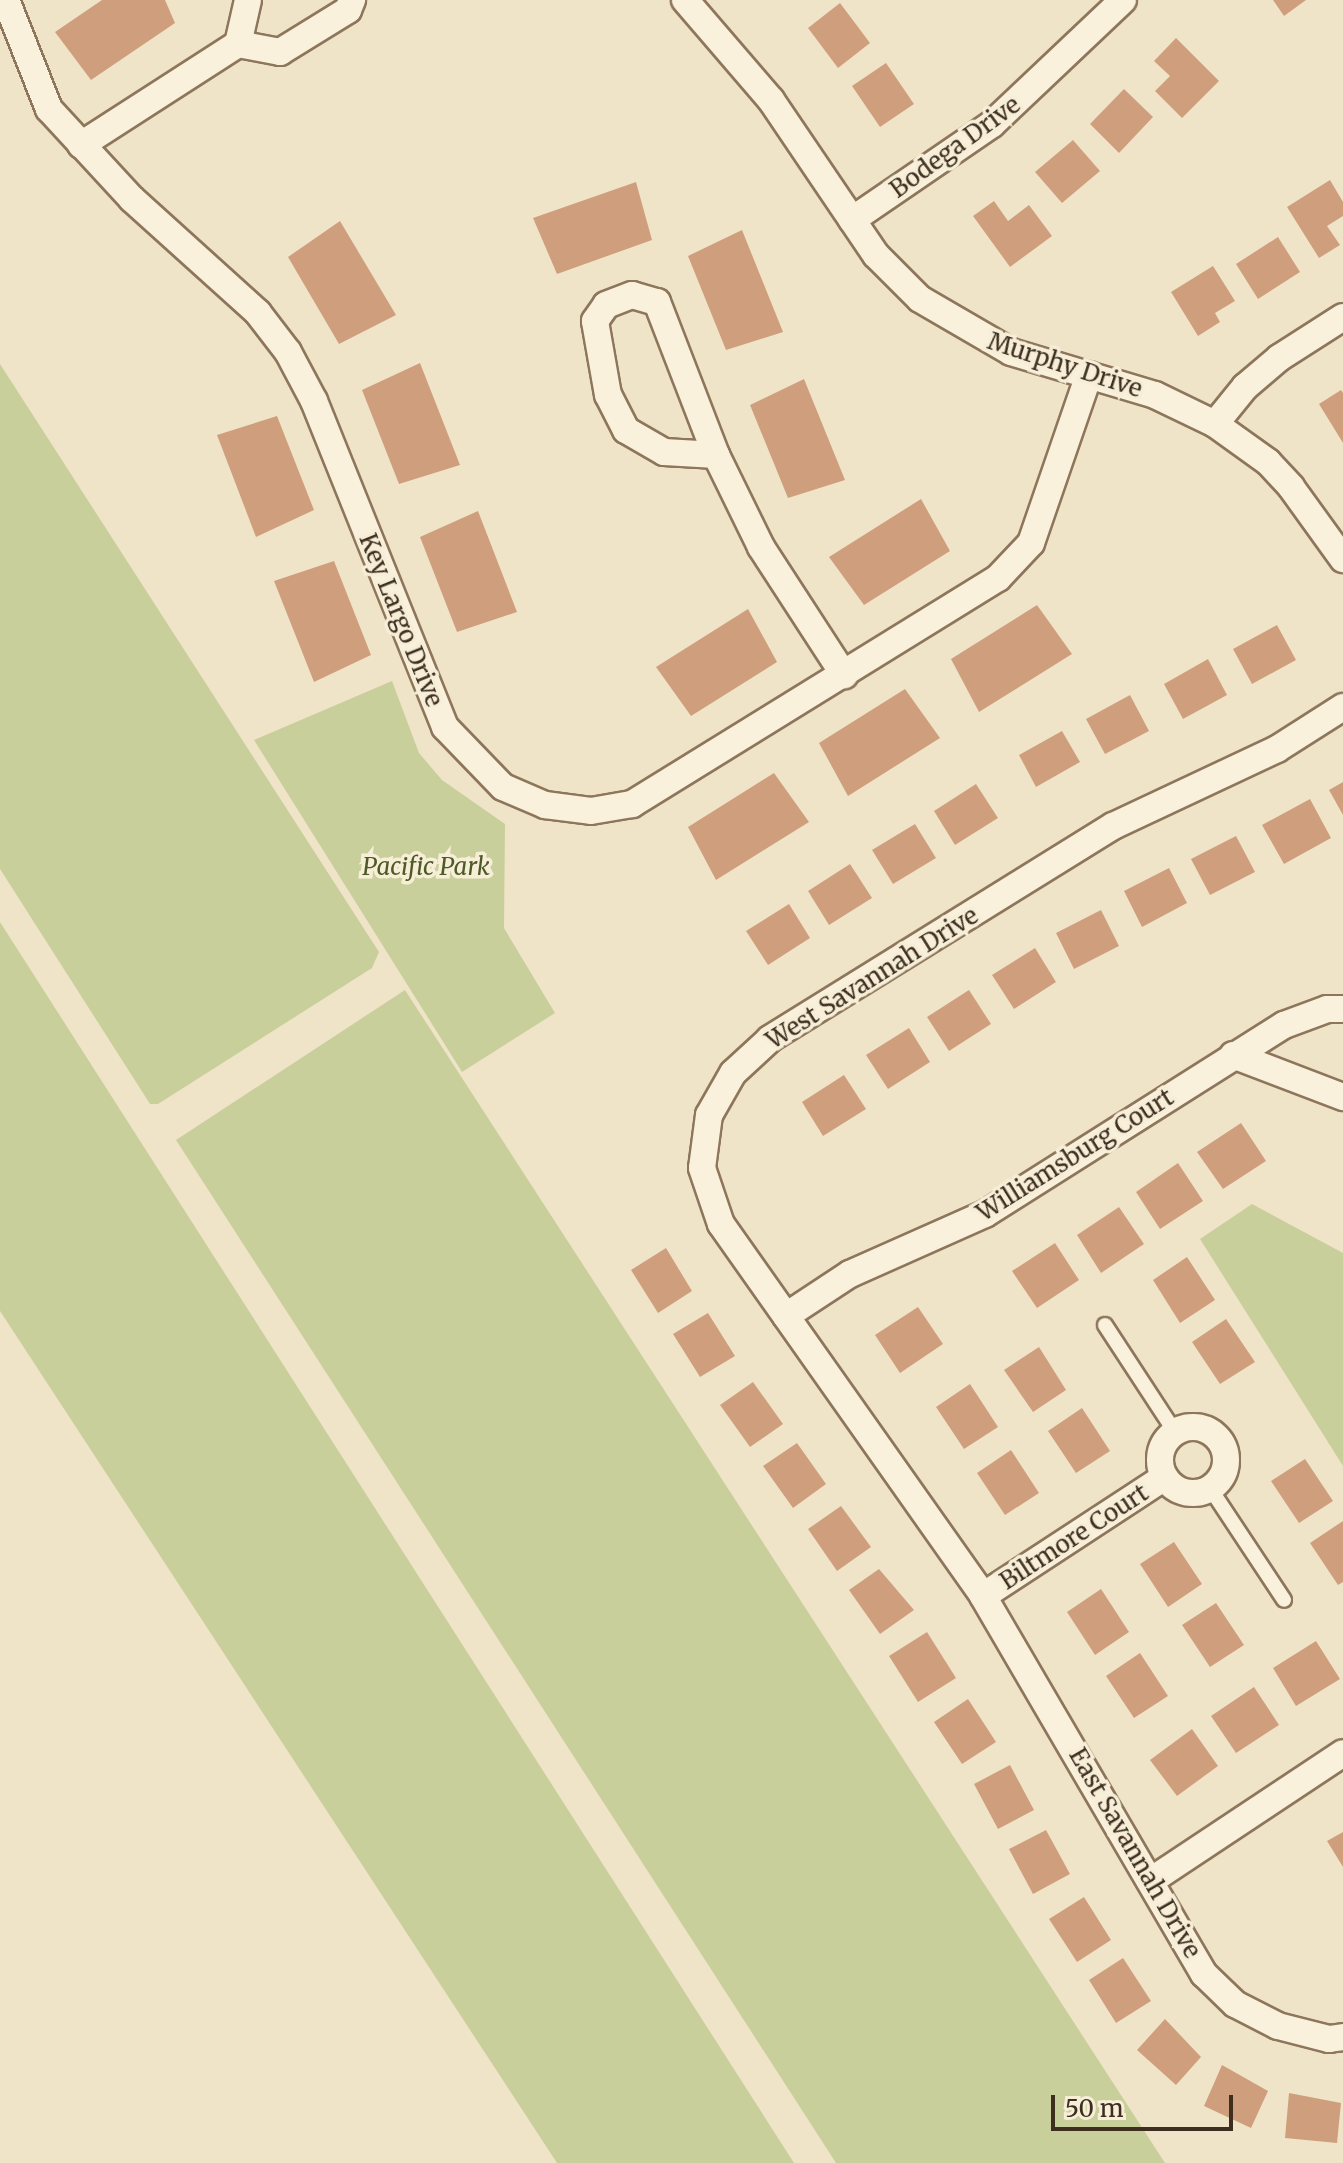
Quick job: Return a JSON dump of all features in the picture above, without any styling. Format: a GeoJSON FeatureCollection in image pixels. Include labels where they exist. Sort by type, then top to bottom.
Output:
{"type":"FeatureCollection","features":[{"type":"Feature","properties":{"kind":"street","name":"Key Largo Drive"},"geometry":{"type":"LineString","coordinates":[[6,0],[49,109],[81,145],[258,313],[288,352],[314,401],[445,727],[503,787],[545,805],[591,811],[632,804],[998,578],[1031,543],[1089,375]]}},
{"type":"Feature","properties":{"kind":"street"},"geometry":{"type":"LineString","coordinates":[[238,44],[248,0]]}},
{"type":"Feature","properties":{"kind":"street"},"geometry":{"type":"LineString","coordinates":[[81,145],[238,44],[280,52],[348,10],[352,0]]}},
{"type":"Feature","properties":{"kind":"street","name":"Murphy Drive"},"geometry":{"type":"LineString","coordinates":[[685,0],[771,100],[890,271],[940,314],[1011,352],[1155,395],[1215,424],[1284,478],[1343,559]]}},
{"type":"Feature","properties":{"kind":"street","name":"Bodega Drive"},"geometry":{"type":"LineString","coordinates":[[852,220],[992,124],[1123,0]]}},
{"type":"Feature","properties":{"kind":"street"},"geometry":{"type":"LineString","coordinates":[[716,455],[664,452],[626,430],[608,395],[595,321],[606,305],[632,295],[657,302],[716,455],[761,547],[844,675]]}},
{"type":"Feature","properties":{"kind":"street"},"geometry":{"type":"LineString","coordinates":[[1215,424],[1245,387],[1279,358],[1343,317]]}},
{"type":"Feature","properties":{"kind":"street","name":"West Savannah Drive"},"geometry":{"type":"LineString","coordinates":[[983,1596],[721,1224],[702,1168],[709,1115],[733,1073],[770,1039],[1113,826],[1277,749],[1343,707]]}},
{"type":"Feature","properties":{"kind":"street","name":"Williamsburg Court"},"geometry":{"type":"LineString","coordinates":[[786,1316],[850,1274],[985,1214],[1284,1025],[1327,1009],[1343,1009]]}},
{"type":"Feature","properties":{"kind":"street"},"geometry":{"type":"LineString","coordinates":[[1233,1055],[1343,1097]]}},
{"type":"Feature","properties":{"kind":"street"},"geometry":{"type":"LineString","coordinates":[[1175,1432],[1200,1428],[1221,1443],[1225,1468],[1210,1488]]}},
{"type":"Feature","properties":{"kind":"street","name":"Biltmore Court"},"geometry":{"type":"LineString","coordinates":[[1175,1432],[1161,1453],[1165,1477],[1185,1492],[1210,1488]]}},
{"type":"Feature","properties":{"kind":"street","name":"Biltmore Court"},"geometry":{"type":"LineString","coordinates":[[983,1596],[1165,1477]]}},
{"type":"Feature","properties":{"kind":"street","name":"East Savannah Drive"},"geometry":{"type":"LineString","coordinates":[[983,1596],[1152,1880],[1204,1974],[1235,2004],[1278,2026],[1329,2039],[1343,2037]]}},
{"type":"Feature","properties":{"kind":"street"},"geometry":{"type":"LineString","coordinates":[[1152,1880],[1343,1753]]}},
{"type":"Feature","properties":{"kind":"lane"},"geometry":{"type":"LineString","coordinates":[[1105,1325],[1175,1432]]}},
{"type":"Feature","properties":{"kind":"lane"},"geometry":{"type":"LineString","coordinates":[[1210,1488],[1284,1600]]}},
{"type":"Feature","properties":{"kind":"green space"},"geometry":{"type":"Polygon","coordinates":[[[0,364],[379,952],[372,968],[158,1104],[150,1104],[0,869],[0,364]]]}},
{"type":"Feature","properties":{"kind":"green space","name":"Pacific Park"},"geometry":{"type":"Polygon","coordinates":[[[392,681],[419,753],[442,780],[505,824],[504,928],[555,1013],[462,1072],[254,740],[392,681]]]}},
{"type":"Feature","properties":{"kind":"green space"},"geometry":{"type":"Polygon","coordinates":[[[0,922],[794,2163],[557,2163],[0,1311],[0,922]]]}},
{"type":"Feature","properties":{"kind":"green space"},"geometry":{"type":"Polygon","coordinates":[[[405,990],[1165,2163],[836,2163],[176,1140],[405,990]]]}},
{"type":"Feature","properties":{"kind":"green space"},"geometry":{"type":"Polygon","coordinates":[[[1252,1204],[1343,1253],[1343,1466],[1200,1239],[1252,1204]]]}},
{"type":"Feature","properties":{"kind":"building"},"geometry":{"type":"Polygon","coordinates":[[[102,0],[165,0],[175,23],[91,80],[55,32],[102,0]]]}},
{"type":"Feature","properties":{"kind":"building"},"geometry":{"type":"Polygon","coordinates":[[[1273,0],[1306,0],[1284,16],[1273,0]]]}},
{"type":"Feature","properties":{"kind":"building"},"geometry":{"type":"Polygon","coordinates":[[[840,3],[870,43],[838,68],[808,28],[840,3]]]}},
{"type":"Feature","properties":{"kind":"building"},"geometry":{"type":"Polygon","coordinates":[[[1176,38],[1219,81],[1182,118],[1155,91],[1170,76],[1154,61],[1176,38]]]}},
{"type":"Feature","properties":{"kind":"building"},"geometry":{"type":"Polygon","coordinates":[[[886,63],[914,104],[880,127],[852,86],[886,63]]]}},
{"type":"Feature","properties":{"kind":"building"},"geometry":{"type":"Polygon","coordinates":[[[1124,89],[1153,117],[1119,153],[1090,124],[1124,89]]]}},
{"type":"Feature","properties":{"kind":"building"},"geometry":{"type":"Polygon","coordinates":[[[1073,140],[1100,171],[1062,203],[1035,172],[1073,140]]]}},
{"type":"Feature","properties":{"kind":"building"},"geometry":{"type":"Polygon","coordinates":[[[1330,180],[1343,202],[1343,216],[1327,226],[1340,245],[1319,258],[1287,207],[1330,180]]]}},
{"type":"Feature","properties":{"kind":"building"},"geometry":{"type":"Polygon","coordinates":[[[636,182],[652,240],[557,274],[533,218],[636,182]]]}},
{"type":"Feature","properties":{"kind":"building"},"geometry":{"type":"Polygon","coordinates":[[[994,201],[1008,221],[1029,205],[1052,236],[1010,267],[973,216],[994,201]]]}},
{"type":"Feature","properties":{"kind":"building"},"geometry":{"type":"Polygon","coordinates":[[[340,221],[396,315],[339,344],[288,257],[340,221]]]}},
{"type":"Feature","properties":{"kind":"building"},"geometry":{"type":"Polygon","coordinates":[[[742,230],[783,332],[726,350],[688,256],[742,230]]]}},
{"type":"Feature","properties":{"kind":"building"},"geometry":{"type":"Polygon","coordinates":[[[1278,237],[1300,272],[1258,299],[1236,264],[1278,237]]]}},
{"type":"Feature","properties":{"kind":"building"},"geometry":{"type":"Polygon","coordinates":[[[1213,266],[1235,301],[1215,313],[1220,322],[1198,336],[1171,292],[1213,266]]]}},
{"type":"Feature","properties":{"kind":"building"},"geometry":{"type":"Polygon","coordinates":[[[420,363],[460,465],[399,484],[362,390],[420,363]]]}},
{"type":"Feature","properties":{"kind":"building"},"geometry":{"type":"Polygon","coordinates":[[[804,379],[845,480],[788,498],[750,405],[804,379]]]}},
{"type":"Feature","properties":{"kind":"building"},"geometry":{"type":"Polygon","coordinates":[[[1341,390],[1343,393],[1343,443],[1319,404],[1341,390]]]}},
{"type":"Feature","properties":{"kind":"building"},"geometry":{"type":"Polygon","coordinates":[[[277,416],[314,510],[256,537],[217,435],[277,416]]]}},
{"type":"Feature","properties":{"kind":"building"},"geometry":{"type":"Polygon","coordinates":[[[921,499],[950,551],[864,605],[829,557],[921,499]]]}},
{"type":"Feature","properties":{"kind":"building"},"geometry":{"type":"Polygon","coordinates":[[[478,511],[517,612],[457,632],[420,537],[478,511]]]}},
{"type":"Feature","properties":{"kind":"building"},"geometry":{"type":"Polygon","coordinates":[[[334,561],[371,655],[314,682],[274,581],[334,561]]]}},
{"type":"Feature","properties":{"kind":"building"},"geometry":{"type":"Polygon","coordinates":[[[1037,605],[1072,654],[979,712],[951,659],[1037,605]]]}},
{"type":"Feature","properties":{"kind":"building"},"geometry":{"type":"Polygon","coordinates":[[[748,609],[777,662],[691,716],[656,667],[748,609]]]}},
{"type":"Feature","properties":{"kind":"building"},"geometry":{"type":"Polygon","coordinates":[[[1277,625],[1296,660],[1252,684],[1233,649],[1277,625]]]}},
{"type":"Feature","properties":{"kind":"building"},"geometry":{"type":"Polygon","coordinates":[[[1208,659],[1227,695],[1183,719],[1164,684],[1208,659]]]}},
{"type":"Feature","properties":{"kind":"building"},"geometry":{"type":"Polygon","coordinates":[[[905,689],[940,738],[848,796],[819,743],[905,689]]]}},
{"type":"Feature","properties":{"kind":"building"},"geometry":{"type":"Polygon","coordinates":[[[1130,695],[1149,731],[1105,754],[1086,719],[1130,695]]]}},
{"type":"Feature","properties":{"kind":"building"},"geometry":{"type":"Polygon","coordinates":[[[1062,731],[1080,762],[1036,787],[1019,755],[1062,731]]]}},
{"type":"Feature","properties":{"kind":"building"},"geometry":{"type":"Polygon","coordinates":[[[774,773],[809,822],[716,880],[688,827],[774,773]]]}},
{"type":"Feature","properties":{"kind":"building"},"geometry":{"type":"Polygon","coordinates":[[[1343,782],[1343,815],[1329,790],[1343,782]]]}},
{"type":"Feature","properties":{"kind":"building"},"geometry":{"type":"Polygon","coordinates":[[[976,784],[998,818],[955,845],[934,811],[976,784]]]}},
{"type":"Feature","properties":{"kind":"building"},"geometry":{"type":"Polygon","coordinates":[[[1310,799],[1331,838],[1284,864],[1262,825],[1310,799]]]}},
{"type":"Feature","properties":{"kind":"building"},"geometry":{"type":"Polygon","coordinates":[[[915,824],[936,858],[893,884],[872,850],[915,824]]]}},
{"type":"Feature","properties":{"kind":"building"},"geometry":{"type":"Polygon","coordinates":[[[1236,836],[1255,872],[1210,895],[1191,859],[1236,836]]]}},
{"type":"Feature","properties":{"kind":"building"},"geometry":{"type":"Polygon","coordinates":[[[850,864],[872,898],[829,925],[808,891],[850,864]]]}},
{"type":"Feature","properties":{"kind":"building"},"geometry":{"type":"Polygon","coordinates":[[[1169,868],[1187,903],[1142,927],[1124,891],[1169,868]]]}},
{"type":"Feature","properties":{"kind":"building"},"geometry":{"type":"Polygon","coordinates":[[[789,904],[810,938],[768,965],[746,931],[789,904]]]}},
{"type":"Feature","properties":{"kind":"building"},"geometry":{"type":"Polygon","coordinates":[[[1101,910],[1119,946],[1074,969],[1056,933],[1101,910]]]}},
{"type":"Feature","properties":{"kind":"building"},"geometry":{"type":"Polygon","coordinates":[[[1035,948],[1056,982],[1014,1009],[992,975],[1035,948]]]}},
{"type":"Feature","properties":{"kind":"building"},"geometry":{"type":"Polygon","coordinates":[[[969,990],[991,1024],[949,1051],[927,1017],[969,990]]]}},
{"type":"Feature","properties":{"kind":"building"},"geometry":{"type":"Polygon","coordinates":[[[909,1028],[930,1062],[888,1089],[866,1055],[909,1028]]]}},
{"type":"Feature","properties":{"kind":"building"},"geometry":{"type":"Polygon","coordinates":[[[844,1075],[866,1109],[823,1136],[802,1102],[844,1075]]]}},
{"type":"Feature","properties":{"kind":"building"},"geometry":{"type":"Polygon","coordinates":[[[1241,1123],[1266,1161],[1223,1189],[1197,1152],[1241,1123]]]}},
{"type":"Feature","properties":{"kind":"building"},"geometry":{"type":"Polygon","coordinates":[[[1178,1163],[1203,1201],[1160,1229],[1136,1192],[1178,1163]]]}},
{"type":"Feature","properties":{"kind":"building"},"geometry":{"type":"Polygon","coordinates":[[[1119,1207],[1144,1244],[1101,1273],[1077,1235],[1119,1207]]]}},
{"type":"Feature","properties":{"kind":"building"},"geometry":{"type":"Polygon","coordinates":[[[1055,1243],[1079,1280],[1037,1308],[1012,1271],[1055,1243]]]}},
{"type":"Feature","properties":{"kind":"building"},"geometry":{"type":"Polygon","coordinates":[[[666,1248],[692,1291],[658,1313],[631,1270],[666,1248]]]}},
{"type":"Feature","properties":{"kind":"building"},"geometry":{"type":"Polygon","coordinates":[[[1187,1257],[1215,1300],[1180,1323],[1153,1280],[1187,1257]]]}},
{"type":"Feature","properties":{"kind":"building"},"geometry":{"type":"Polygon","coordinates":[[[918,1307],[943,1344],[900,1373],[875,1335],[918,1307]]]}},
{"type":"Feature","properties":{"kind":"building"},"geometry":{"type":"Polygon","coordinates":[[[708,1313],[735,1356],[700,1377],[673,1334],[708,1313]]]}},
{"type":"Feature","properties":{"kind":"building"},"geometry":{"type":"Polygon","coordinates":[[[1226,1319],[1255,1362],[1220,1384],[1192,1342],[1226,1319]]]}},
{"type":"Feature","properties":{"kind":"building"},"geometry":{"type":"Polygon","coordinates":[[[1039,1347],[1066,1390],[1033,1412],[1004,1370],[1039,1347]]]}},
{"type":"Feature","properties":{"kind":"building"},"geometry":{"type":"Polygon","coordinates":[[[753,1382],[783,1424],[750,1447],[720,1405],[753,1382]]]}},
{"type":"Feature","properties":{"kind":"building"},"geometry":{"type":"Polygon","coordinates":[[[970,1384],[998,1427],[964,1449],[936,1407],[970,1384]]]}},
{"type":"Feature","properties":{"kind":"building"},"geometry":{"type":"Polygon","coordinates":[[[1082,1408],[1110,1451],[1076,1473],[1048,1431],[1082,1408]]]}},
{"type":"Feature","properties":{"kind":"building"},"geometry":{"type":"Polygon","coordinates":[[[797,1443],[826,1484],[793,1508],[763,1466],[797,1443]]]}},
{"type":"Feature","properties":{"kind":"building"},"geometry":{"type":"Polygon","coordinates":[[[1011,1450],[1039,1493],[1005,1515],[977,1473],[1011,1450]]]}},
{"type":"Feature","properties":{"kind":"building"},"geometry":{"type":"Polygon","coordinates":[[[1305,1459],[1333,1501],[1299,1523],[1271,1481],[1305,1459]]]}},
{"type":"Feature","properties":{"kind":"building"},"geometry":{"type":"Polygon","coordinates":[[[841,1506],[871,1547],[837,1571],[808,1529],[841,1506]]]}},
{"type":"Feature","properties":{"kind":"building"},"geometry":{"type":"Polygon","coordinates":[[[1343,1521],[1343,1582],[1338,1585],[1310,1543],[1343,1521]]]}},
{"type":"Feature","properties":{"kind":"building"},"geometry":{"type":"Polygon","coordinates":[[[1174,1542],[1202,1584],[1168,1607],[1140,1564],[1174,1542]]]}},
{"type":"Feature","properties":{"kind":"building"},"geometry":{"type":"Polygon","coordinates":[[[879,1569],[914,1610],[880,1634],[849,1590],[879,1569]]]}},
{"type":"Feature","properties":{"kind":"building"},"geometry":{"type":"Polygon","coordinates":[[[1101,1589],[1129,1632],[1095,1655],[1067,1612],[1101,1589]]]}},
{"type":"Feature","properties":{"kind":"building"},"geometry":{"type":"Polygon","coordinates":[[[1216,1603],[1244,1645],[1210,1667],[1182,1625],[1216,1603]]]}},
{"type":"Feature","properties":{"kind":"building"},"geometry":{"type":"Polygon","coordinates":[[[927,1632],[956,1678],[918,1702],[889,1656],[927,1632]]]}},
{"type":"Feature","properties":{"kind":"building"},"geometry":{"type":"Polygon","coordinates":[[[1316,1641],[1340,1679],[1296,1706],[1273,1668],[1316,1641]]]}},
{"type":"Feature","properties":{"kind":"building"},"geometry":{"type":"Polygon","coordinates":[[[1140,1653],[1168,1696],[1134,1718],[1106,1676],[1140,1653]]]}},
{"type":"Feature","properties":{"kind":"building"},"geometry":{"type":"Polygon","coordinates":[[[1254,1687],[1279,1725],[1236,1753],[1211,1716],[1254,1687]]]}},
{"type":"Feature","properties":{"kind":"building"},"geometry":{"type":"Polygon","coordinates":[[[968,1699],[996,1742],[962,1764],[934,1722],[968,1699]]]}},
{"type":"Feature","properties":{"kind":"building"},"geometry":{"type":"Polygon","coordinates":[[[1192,1729],[1218,1766],[1177,1796],[1150,1760],[1192,1729]]]}},
{"type":"Feature","properties":{"kind":"building"},"geometry":{"type":"Polygon","coordinates":[[[1010,1765],[1034,1810],[998,1829],[974,1784],[1010,1765]]]}},
{"type":"Feature","properties":{"kind":"building"},"geometry":{"type":"Polygon","coordinates":[[[1046,1830],[1070,1874],[1033,1894],[1009,1849],[1046,1830]]]}},
{"type":"Feature","properties":{"kind":"building"},"geometry":{"type":"Polygon","coordinates":[[[1343,1832],[1343,1867],[1327,1841],[1343,1832]]]}},
{"type":"Feature","properties":{"kind":"building"},"geometry":{"type":"Polygon","coordinates":[[[1084,1897],[1111,1940],[1077,1962],[1049,1919],[1084,1897]]]}},
{"type":"Feature","properties":{"kind":"building"},"geometry":{"type":"Polygon","coordinates":[[[1123,1958],[1151,2001],[1116,2023],[1089,1980],[1123,1958]]]}},
{"type":"Feature","properties":{"kind":"building"},"geometry":{"type":"Polygon","coordinates":[[[1165,2019],[1201,2057],[1176,2085],[1137,2050],[1165,2019]]]}},
{"type":"Feature","properties":{"kind":"building"},"geometry":{"type":"Polygon","coordinates":[[[1222,2065],[1268,2091],[1251,2128],[1204,2106],[1222,2065]]]}},
{"type":"Feature","properties":{"kind":"building"},"geometry":{"type":"Polygon","coordinates":[[[1289,2093],[1341,2103],[1337,2143],[1285,2138],[1289,2093]]]}}]}
